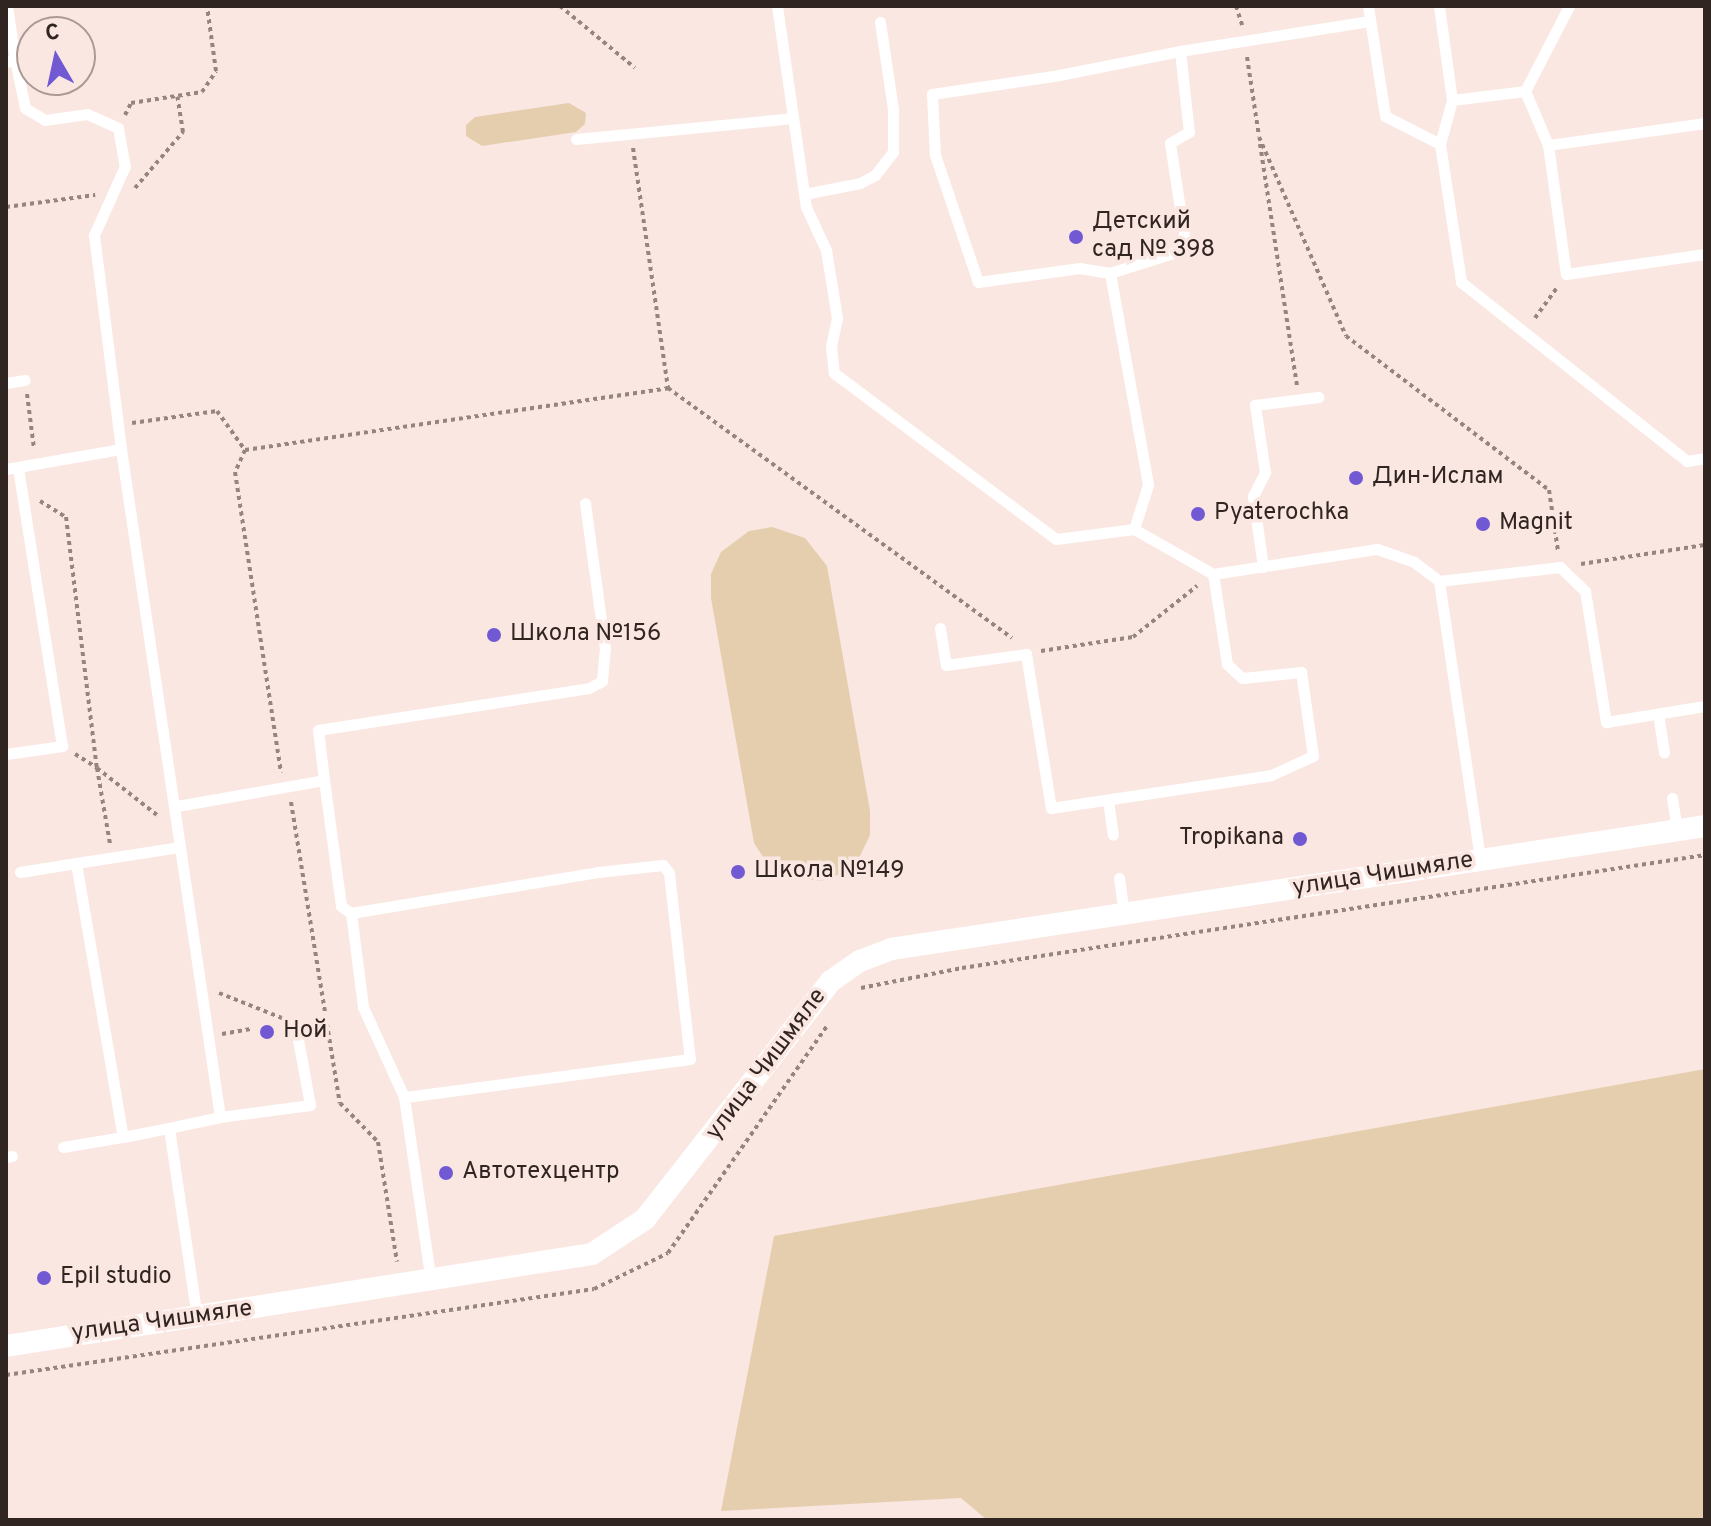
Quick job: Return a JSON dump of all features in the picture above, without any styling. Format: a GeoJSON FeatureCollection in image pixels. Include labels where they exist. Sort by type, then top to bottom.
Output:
{"type":"FeatureCollection","features":[{"type":"Feature","properties":{"kind":"street","name":"улица Чишмяле"},"geometry":{"type":"LineString","coordinates":[[6,1346],[560,1263],[615,1242],[645,1219],[696,1158],[831,981],[860,961],[891,949],[1705,826]]}},
{"type":"Feature","properties":{"kind":"lane"},"geometry":{"type":"LineString","coordinates":[[7,6],[11,61],[25,108],[45,120],[87,114],[118,128],[125,166],[94,235],[121,449],[177,806],[179,847],[203,987],[220,1117]]}},
{"type":"Feature","properties":{"kind":"lane"},"geometry":{"type":"LineString","coordinates":[[777,6],[804,194],[826,250],[837,318],[831,346],[834,373],[1056,539],[1134,529],[1213,574],[1377,549],[1414,562],[1439,581],[1560,567],[1585,591],[1606,722],[1705,706]]}},
{"type":"Feature","properties":{"kind":"lane"},"geometry":{"type":"LineString","coordinates":[[1368,6],[1385,116],[1440,144]]}},
{"type":"Feature","properties":{"kind":"lane"},"geometry":{"type":"LineString","coordinates":[[1439,6],[1452,100],[1440,144],[1461,282],[1687,461],[1705,458]]}},
{"type":"Feature","properties":{"kind":"lane"},"geometry":{"type":"LineString","coordinates":[[1525,91],[1569,6]]}},
{"type":"Feature","properties":{"kind":"lane"},"geometry":{"type":"LineString","coordinates":[[1180,51],[1189,132],[1170,143],[1186,249],[1110,273],[1080,268],[978,282],[935,155],[932,94],[1180,51],[1370,21]]}},
{"type":"Feature","properties":{"kind":"lane"},"geometry":{"type":"LineString","coordinates":[[804,194],[860,183],[875,175],[893,152],[893,109],[880,22]]}},
{"type":"Feature","properties":{"kind":"lane"},"geometry":{"type":"LineString","coordinates":[[1452,100],[1525,91]]}},
{"type":"Feature","properties":{"kind":"lane"},"geometry":{"type":"LineString","coordinates":[[1525,91],[1548,145],[1566,274],[1705,254]]}},
{"type":"Feature","properties":{"kind":"lane"},"geometry":{"type":"LineString","coordinates":[[576,139],[793,118]]}},
{"type":"Feature","properties":{"kind":"lane"},"geometry":{"type":"LineString","coordinates":[[1548,145],[1705,123]]}},
{"type":"Feature","properties":{"kind":"lane"},"geometry":{"type":"LineString","coordinates":[[1110,273],[1148,485],[1134,529]]}},
{"type":"Feature","properties":{"kind":"lane"},"geometry":{"type":"LineString","coordinates":[[6,383],[25,380]]}},
{"type":"Feature","properties":{"kind":"lane"},"geometry":{"type":"LineString","coordinates":[[1263,567],[1253,496],[1265,472],[1255,405],[1318,397]]}},
{"type":"Feature","properties":{"kind":"lane"},"geometry":{"type":"LineString","coordinates":[[6,754],[62,746],[21,489],[12,468],[121,449]]}},
{"type":"Feature","properties":{"kind":"lane"},"geometry":{"type":"LineString","coordinates":[[404,1097],[690,1059],[669,873],[663,865],[598,872],[351,913],[341,906],[318,730],[589,688],[602,681],[605,649],[585,503]]}},
{"type":"Feature","properties":{"kind":"lane"},"geometry":{"type":"LineString","coordinates":[[940,628],[946,665],[1026,654],[1051,808],[1271,775],[1313,756],[1301,672],[1242,678],[1227,664],[1213,574]]}},
{"type":"Feature","properties":{"kind":"lane"},"geometry":{"type":"LineString","coordinates":[[1439,581],[1480,860]]}},
{"type":"Feature","properties":{"kind":"lane"},"geometry":{"type":"LineString","coordinates":[[1658,714],[1664,753]]}},
{"type":"Feature","properties":{"kind":"lane"},"geometry":{"type":"LineString","coordinates":[[177,806],[289,789],[324,780]]}},
{"type":"Feature","properties":{"kind":"lane"},"geometry":{"type":"LineString","coordinates":[[1672,798],[1677,830]]}},
{"type":"Feature","properties":{"kind":"lane"},"geometry":{"type":"LineString","coordinates":[[1108,800],[1113,835]]}},
{"type":"Feature","properties":{"kind":"lane"},"geometry":{"type":"LineString","coordinates":[[20,872],[179,847]]}},
{"type":"Feature","properties":{"kind":"lane"},"geometry":{"type":"LineString","coordinates":[[76,863],[123,1137]]}},
{"type":"Feature","properties":{"kind":"lane"},"geometry":{"type":"LineString","coordinates":[[1119,878],[1124,914]]}},
{"type":"Feature","properties":{"kind":"lane"},"geometry":{"type":"LineString","coordinates":[[351,913],[363,1007],[404,1097],[432,1282]]}},
{"type":"Feature","properties":{"kind":"lane"},"geometry":{"type":"LineString","coordinates":[[63,1147],[220,1117],[310,1105],[295,1023]]}},
{"type":"Feature","properties":{"kind":"lane"},"geometry":{"type":"LineString","coordinates":[[169,1128],[189,1292],[197,1317]]}},
{"type":"Feature","properties":{"kind":"path"},"geometry":{"type":"LineString","coordinates":[[118,128],[131,103],[202,92],[216,71],[207,6]]}},
{"type":"Feature","properties":{"kind":"path"},"geometry":{"type":"LineString","coordinates":[[560,6],[635,68]]}},
{"type":"Feature","properties":{"kind":"path"},"geometry":{"type":"LineString","coordinates":[[1236,6],[1299,399]]}},
{"type":"Feature","properties":{"kind":"path"},"geometry":{"type":"LineString","coordinates":[[134,189],[183,132],[177,96]]}},
{"type":"Feature","properties":{"kind":"path"},"geometry":{"type":"LineString","coordinates":[[631,134],[668,388]]}},
{"type":"Feature","properties":{"kind":"path"},"geometry":{"type":"LineString","coordinates":[[1259,137],[1346,336],[1549,490],[1560,567],[1705,545]]}},
{"type":"Feature","properties":{"kind":"path"},"geometry":{"type":"LineString","coordinates":[[6,207],[113,193]]}},
{"type":"Feature","properties":{"kind":"path"},"geometry":{"type":"LineString","coordinates":[[1525,333],[1566,274]]}},
{"type":"Feature","properties":{"kind":"path"},"geometry":{"type":"LineString","coordinates":[[25,380],[36,463]]}},
{"type":"Feature","properties":{"kind":"path"},"geometry":{"type":"LineString","coordinates":[[245,450],[668,388],[1015,640],[1026,654],[1133,637],[1213,574]]}},
{"type":"Feature","properties":{"kind":"path"},"geometry":{"type":"LineString","coordinates":[[119,425],[217,411],[245,450]]}},
{"type":"Feature","properties":{"kind":"path"},"geometry":{"type":"LineString","coordinates":[[245,450],[235,472],[282,781],[289,789],[340,1103],[378,1142],[397,1262]]}},
{"type":"Feature","properties":{"kind":"path"},"geometry":{"type":"LineString","coordinates":[[21,489],[66,517],[97,768],[112,858]]}},
{"type":"Feature","properties":{"kind":"path"},"geometry":{"type":"LineString","coordinates":[[62,746],[97,768],[178,831]]}},
{"type":"Feature","properties":{"kind":"path"},"geometry":{"type":"LineString","coordinates":[[851,990],[993,963],[1705,855]]}},
{"type":"Feature","properties":{"kind":"path"},"geometry":{"type":"LineString","coordinates":[[203,987],[295,1023]]}},
{"type":"Feature","properties":{"kind":"path"},"geometry":{"type":"LineString","coordinates":[[6,1375],[594,1289],[668,1253],[833,1017]]}},
{"type":"Feature","properties":{"kind":"path"},"geometry":{"type":"LineString","coordinates":[[208,1036],[251,1029]]}},
{"type":"Feature","properties":{"kind":"shaded area"},"geometry":{"type":"Polygon","coordinates":[[[569,103],[586,113],[585,124],[576,132],[482,146],[466,136],[466,125],[475,117],[569,103]]]}},
{"type":"Feature","properties":{"kind":"shaded area"},"geometry":{"type":"Polygon","coordinates":[[[772,527],[805,538],[827,566],[870,811],[870,835],[860,856],[843,873],[821,881],[786,877],[767,863],[754,843],[711,598],[711,574],[721,552],[749,531],[772,527]]]}},
{"type":"Feature","properties":{"kind":"shaded area"},"geometry":{"type":"Polygon","coordinates":[[[1705,1069],[1705,1520],[987,1520],[961,1498],[721,1511],[774,1236],[1705,1069]]]}},
{"type":"Feature","properties":{"kind":"place","name":"Детский сад № 398"},"geometry":{"type":"Point","coordinates":[1076,237]}},
{"type":"Feature","properties":{"kind":"place","name":"Дин-Ислам"},"geometry":{"type":"Point","coordinates":[1356,478]}},
{"type":"Feature","properties":{"kind":"place","name":"Pyaterochka"},"geometry":{"type":"Point","coordinates":[1198,514]}},
{"type":"Feature","properties":{"kind":"place","name":"Magnit"},"geometry":{"type":"Point","coordinates":[1483,524]}},
{"type":"Feature","properties":{"kind":"place","name":"Школа №156"},"geometry":{"type":"Point","coordinates":[494,635]}},
{"type":"Feature","properties":{"kind":"place","name":"Tropikana"},"geometry":{"type":"Point","coordinates":[1300,839]}},
{"type":"Feature","properties":{"kind":"place","name":"Школа №149"},"geometry":{"type":"Point","coordinates":[738,872]}},
{"type":"Feature","properties":{"kind":"place","name":"Ной"},"geometry":{"type":"Point","coordinates":[267,1032]}},
{"type":"Feature","properties":{"kind":"place","name":"Автотехцентр"},"geometry":{"type":"Point","coordinates":[446,1173]}},
{"type":"Feature","properties":{"kind":"place","name":"Epil studio"},"geometry":{"type":"Point","coordinates":[44,1278]}}]}
